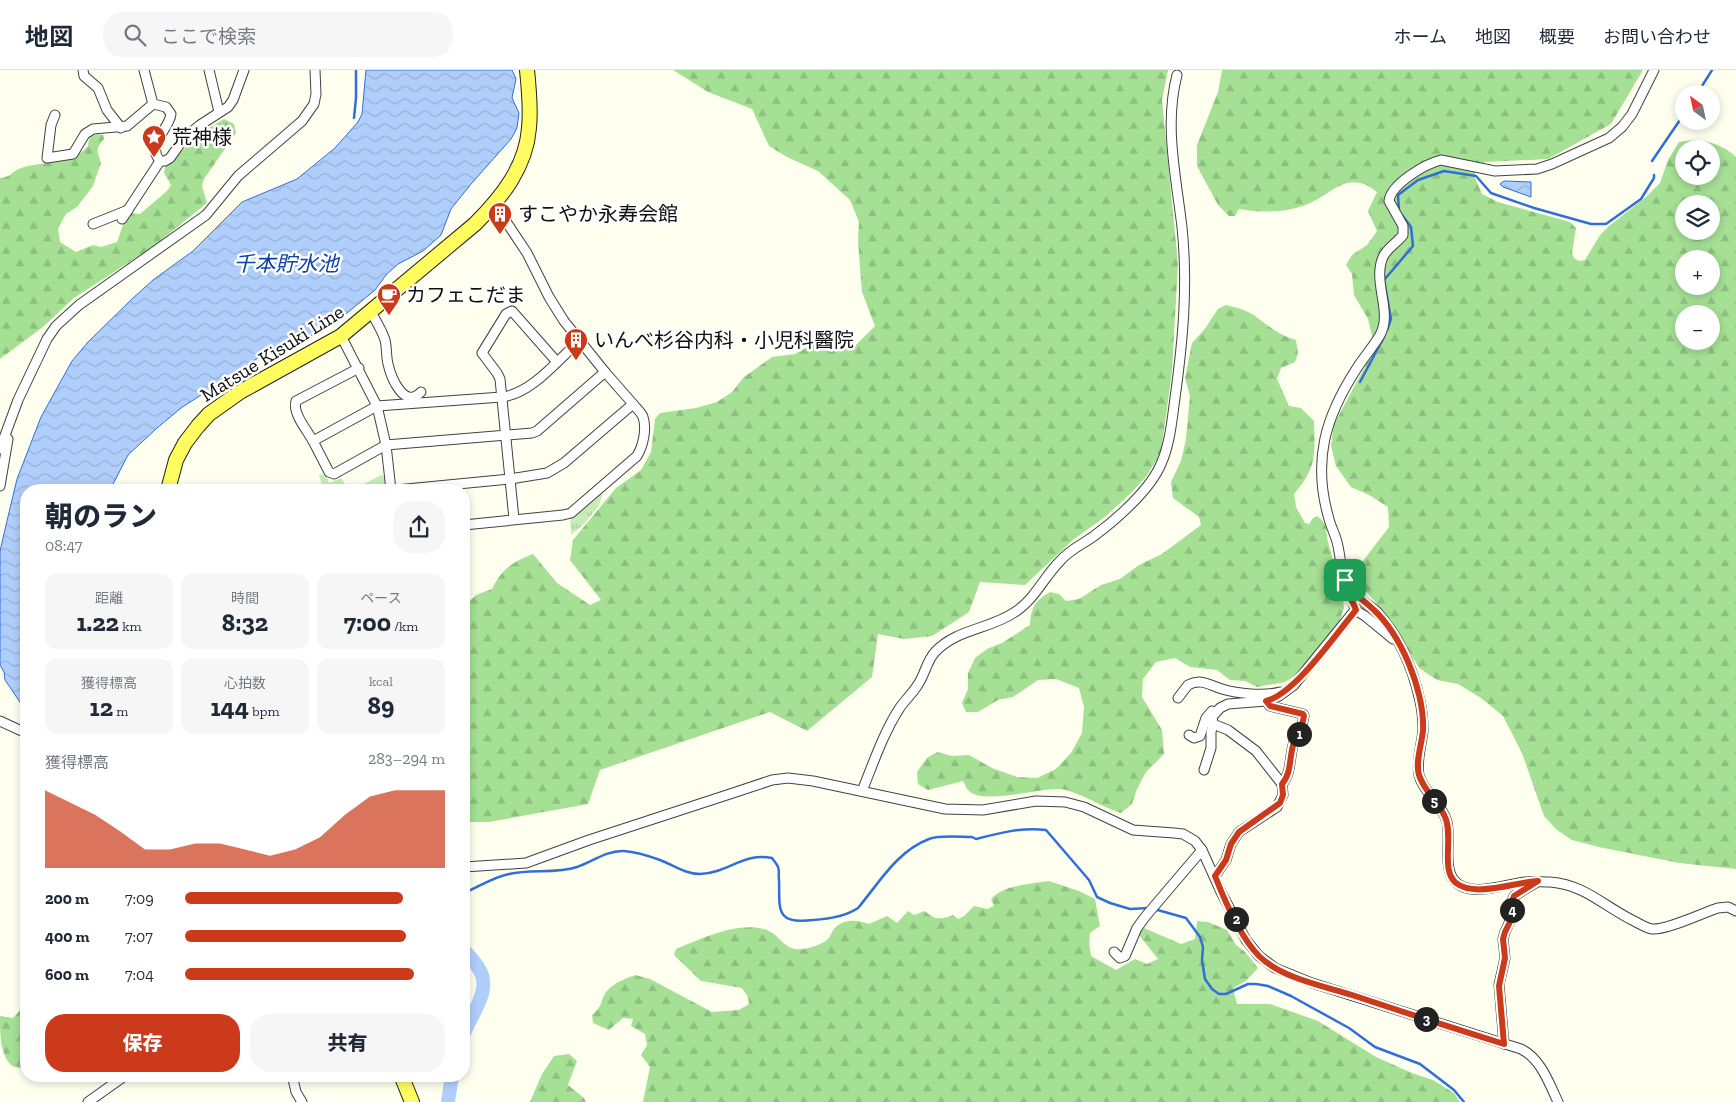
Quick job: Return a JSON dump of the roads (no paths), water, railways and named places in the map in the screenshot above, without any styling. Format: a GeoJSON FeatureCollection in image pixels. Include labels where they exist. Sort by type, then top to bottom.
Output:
{"type":"FeatureCollection","features":[{"type":"Feature","properties":{"kind":"main road","name":"Matsue Kisuki Line"},"geometry":{"type":"LineString","coordinates":[[170,484],[176,460],[185,442],[210,414],[240,392],[341,336],[475,224],[504,194],[515,175],[526,146],[530,110],[528,70]]}},
{"type":"Feature","properties":{"kind":"main road"},"geometry":{"type":"LineString","coordinates":[[404,1082],[412,1102]]}},
{"type":"Feature","properties":{"kind":"street"},"geometry":{"type":"LineString","coordinates":[[83,70],[84,76],[98,88],[106,106]]}},
{"type":"Feature","properties":{"kind":"street"},"geometry":{"type":"LineString","coordinates":[[144,70],[153,104]]}},
{"type":"Feature","properties":{"kind":"street"},"geometry":{"type":"LineString","coordinates":[[209,70],[219,112]]}},
{"type":"Feature","properties":{"kind":"street"},"geometry":{"type":"LineString","coordinates":[[160,161],[170,158],[185,137],[228,107],[233,100],[244,70]]}},
{"type":"Feature","properties":{"kind":"street"},"geometry":{"type":"LineString","coordinates":[[0,448],[18,400],[44,346],[56,326],[112,281],[148,258],[206,215],[238,176],[302,121],[314,104],[316,94],[315,70]]}},
{"type":"Feature","properties":{"kind":"street"},"geometry":{"type":"LineString","coordinates":[[1654,70],[1632,114],[1622,127],[1609,138],[1537,169],[1495,171],[1441,160],[1415,173],[1392,192],[1389,201],[1403,226],[1403,235],[1387,251],[1382,261],[1380,281],[1384,325],[1336,404],[1327,426],[1322,451],[1322,475],[1325,501],[1338,545],[1341,569],[1345,580],[1352,592],[1374,610],[1389,626],[1412,674],[1421,710],[1423,729],[1419,775],[1446,818],[1449,833],[1449,871],[1454,881],[1462,887],[1470,889],[1483,889],[1538,881],[1581,888],[1615,912],[1651,929],[1662,928],[1718,908],[1728,906],[1736,911]]}},
{"type":"Feature","properties":{"kind":"street"},"geometry":{"type":"LineString","coordinates":[[862,791],[895,716],[918,684],[928,663],[936,652],[961,635],[1008,616],[1022,607],[1059,561],[1095,535],[1133,501],[1150,482],[1160,466],[1167,444],[1173,410],[1184,330],[1186,292],[1184,252],[1171,137],[1172,99],[1177,74]]}},
{"type":"Feature","properties":{"kind":"street"},"geometry":{"type":"LineString","coordinates":[[89,91],[94,93],[106,106],[121,128]]}},
{"type":"Feature","properties":{"kind":"street"},"geometry":{"type":"LineString","coordinates":[[55,115],[51,124],[47,158],[73,154],[85,134],[93,129],[127,126],[153,104]]}},
{"type":"Feature","properties":{"kind":"street"},"geometry":{"type":"LineString","coordinates":[[153,104],[166,107],[171,114],[155,148],[156,156],[160,161]]}},
{"type":"Feature","properties":{"kind":"street"},"geometry":{"type":"LineString","coordinates":[[122,220],[160,161]]}},
{"type":"Feature","properties":{"kind":"street"},"geometry":{"type":"LineString","coordinates":[[470,524],[571,513],[637,456],[642,448],[644,424],[642,415],[579,341],[549,297],[527,253],[494,205]]}},
{"type":"Feature","properties":{"kind":"street"},"geometry":{"type":"LineString","coordinates":[[93,224],[128,210]]}},
{"type":"Feature","properties":{"kind":"street"},"geometry":{"type":"LineString","coordinates":[[514,519],[500,379],[482,353],[506,314],[512,311],[556,362]]}},
{"type":"Feature","properties":{"kind":"street"},"geometry":{"type":"LineString","coordinates":[[371,312],[386,341],[388,363],[395,384],[405,396],[414,396],[421,392]]}},
{"type":"Feature","properties":{"kind":"street"},"geometry":{"type":"LineString","coordinates":[[341,336],[377,406],[386,445],[390,484]]}},
{"type":"Feature","properties":{"kind":"street"},"geometry":{"type":"LineString","coordinates":[[313,441],[377,406],[502,397],[516,394],[524,390],[579,341]]}},
{"type":"Feature","properties":{"kind":"street"},"geometry":{"type":"LineString","coordinates":[[359,368],[296,402],[295,405],[296,412],[329,472],[334,474],[386,445],[532,433],[537,431],[605,372]]}},
{"type":"Feature","properties":{"kind":"street"},"geometry":{"type":"LineString","coordinates":[[458,484],[510,479],[547,473],[556,469],[633,404]]}},
{"type":"Feature","properties":{"kind":"street"},"geometry":{"type":"LineString","coordinates":[[0,486],[11,420]]}},
{"type":"Feature","properties":{"kind":"street"},"geometry":{"type":"LineString","coordinates":[[1345,580],[1345,587],[1353,600],[1356,610],[1398,643]]}},
{"type":"Feature","properties":{"kind":"street"},"geometry":{"type":"LineString","coordinates":[[1189,735],[1194,738],[1200,736],[1206,718],[1213,710],[1228,704],[1266,701],[1288,690],[1356,610]]}},
{"type":"Feature","properties":{"kind":"street"},"geometry":{"type":"LineString","coordinates":[[1178,698],[1188,685],[1202,681],[1223,690],[1260,694],[1273,694],[1288,690]]}},
{"type":"Feature","properties":{"kind":"street"},"geometry":{"type":"LineString","coordinates":[[1266,701],[1270,706],[1303,714],[1304,716],[1302,728],[1294,743],[1286,780],[1282,784]]}},
{"type":"Feature","properties":{"kind":"street"},"geometry":{"type":"LineString","coordinates":[[1204,770],[1211,748],[1212,717],[1220,708]]}},
{"type":"Feature","properties":{"kind":"street"},"geometry":{"type":"LineString","coordinates":[[0,721],[20,730]]}},
{"type":"Feature","properties":{"kind":"street"},"geometry":{"type":"LineString","coordinates":[[1213,724],[1228,730],[1252,747],[1282,784],[1283,795],[1280,803],[1239,832],[1231,844],[1226,860],[1215,876]]}},
{"type":"Feature","properties":{"kind":"street"},"geometry":{"type":"LineString","coordinates":[[470,867],[526,864],[589,840],[772,780],[788,778],[802,779],[945,809],[983,810],[1036,801],[1066,802],[1084,807],[1133,830],[1183,834],[1196,841],[1246,940],[1259,956],[1275,968],[1312,983],[1529,1053],[1541,1069],[1558,1102]]}},
{"type":"Feature","properties":{"kind":"street"},"geometry":{"type":"LineString","coordinates":[[1114,952],[1120,958],[1125,956],[1137,928],[1155,903],[1202,850]]}},
{"type":"Feature","properties":{"kind":"street"},"geometry":{"type":"LineString","coordinates":[[1504,1044],[1499,986],[1505,958],[1503,939],[1515,912],[1514,909],[1508,912],[1514,896],[1538,881]]}},
{"type":"Feature","properties":{"kind":"street"},"geometry":{"type":"LineString","coordinates":[[88,1102],[116,1082]]}},
{"type":"Feature","properties":{"kind":"street"},"geometry":{"type":"LineString","coordinates":[[294,1082],[296,1092],[302,1102]]}},
{"type":"Feature","properties":{"kind":"water","name":"千本貯水池"},"geometry":{"type":"Polygon","coordinates":[[[366,70],[512,70],[516,79],[512,98],[519,113],[517,128],[511,139],[451,209],[441,235],[423,251],[398,264],[386,275],[375,290],[341,318],[296,345],[284,343],[275,347],[181,408],[128,455],[113,484],[20,484],[20,702],[5,680],[4,672],[0,665],[0,551],[17,479],[41,417],[72,361],[88,342],[133,298],[153,280],[193,251],[242,202],[297,179],[335,148],[358,122],[362,114],[366,70]]]}},
{"type":"Feature","properties":{"kind":"water"},"geometry":{"type":"Polygon","coordinates":[[[1504,181],[1531,182],[1531,197],[1503,187],[1500,184],[1504,181]]]}},
{"type":"Feature","properties":{"kind":"waterway"},"geometry":{"type":"LineString","coordinates":[[354,118],[356,70]]}},
{"type":"Feature","properties":{"kind":"waterway"},"geometry":{"type":"LineString","coordinates":[[1703,85],[1712,70]]}},
{"type":"Feature","properties":{"kind":"waterway"},"geometry":{"type":"LineString","coordinates":[[1652,161],[1675,127]]}},
{"type":"Feature","properties":{"kind":"waterway"},"geometry":{"type":"LineString","coordinates":[[1399,211],[1398,195],[1418,180],[1444,171],[1476,176],[1491,193],[1534,208],[1591,224],[1606,224],[1641,199],[1654,175]]}},
{"type":"Feature","properties":{"kind":"waterway"},"geometry":{"type":"LineString","coordinates":[[1387,330],[1391,319],[1384,280],[1413,246],[1411,227],[1402,215]]}},
{"type":"Feature","properties":{"kind":"waterway"},"geometry":{"type":"LineString","coordinates":[[1360,382],[1384,337]]}},
{"type":"Feature","properties":{"kind":"waterway"},"geometry":{"type":"LineString","coordinates":[[470,890],[503,875],[569,869],[618,851],[643,854],[695,874],[710,873],[744,860],[762,857],[772,858],[778,867],[780,906],[785,917],[800,921],[825,919],[842,915],[858,908],[881,878],[907,851],[929,839],[950,836],[972,837],[976,839],[1011,831],[1037,829],[1046,830],[1089,880],[1097,897],[1130,909],[1149,908]]}},
{"type":"Feature","properties":{"kind":"waterway"},"geometry":{"type":"LineString","coordinates":[[1154,909],[1186,918],[1200,937],[1203,947],[1202,960],[1205,979],[1212,989],[1219,994],[1226,994],[1248,984],[1256,984],[1268,986],[1291,996],[1349,1028],[1375,1047],[1420,1064],[1454,1090],[1464,1102]]}},
{"type":"Feature","properties":{"kind":"waterway"},"geometry":{"type":"LineString","coordinates":[[470,957],[481,972],[483,980],[480,1000],[470,1021]]}},
{"type":"Feature","properties":{"kind":"waterway"},"geometry":{"type":"LineString","coordinates":[[448,1102],[451,1082]]}},
{"type":"Feature","properties":{"kind":"place","name":"荒神様"},"geometry":{"type":"Point","coordinates":[154,158]}},
{"type":"Feature","properties":{"kind":"place","name":"すこやか永寿会館"},"geometry":{"type":"Point","coordinates":[500,235]}},
{"type":"Feature","properties":{"kind":"place","name":"カフェこだま"},"geometry":{"type":"Point","coordinates":[389,316]}},
{"type":"Feature","properties":{"kind":"place","name":"いんべ杉谷内科・小児科醫院"},"geometry":{"type":"Point","coordinates":[576,361]}}]}
